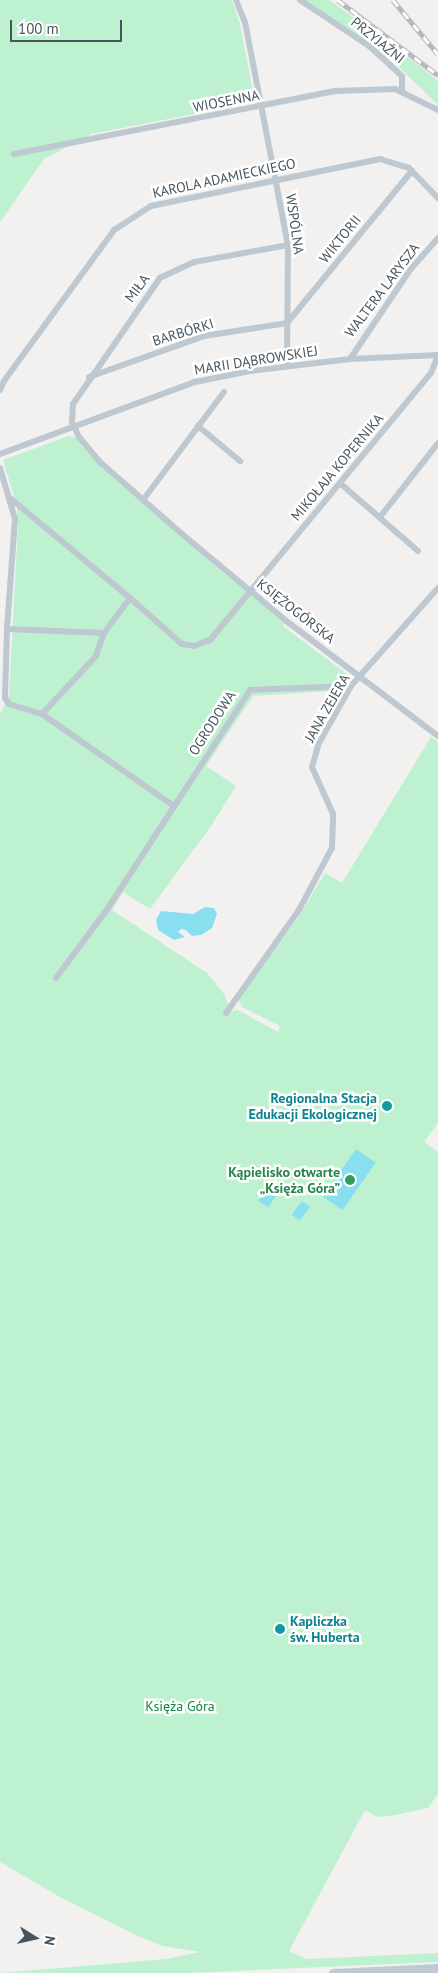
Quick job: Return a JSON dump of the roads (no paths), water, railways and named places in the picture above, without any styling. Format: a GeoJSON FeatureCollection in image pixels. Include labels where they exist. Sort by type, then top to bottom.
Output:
{"type":"FeatureCollection","features":[{"type":"Feature","properties":{"kind":"main road"},"geometry":{"type":"LineString","coordinates":[[333,1973],[438,1968]]}},
{"type":"Feature","properties":{"kind":"street","name":"WSPÓLNA"},"geometry":{"type":"LineString","coordinates":[[236,0],[245,22],[288,245],[287,366]]}},
{"type":"Feature","properties":{"kind":"street","name":"PRZYJAŹNI"},"geometry":{"type":"LineString","coordinates":[[300,0],[369,46],[402,76],[402,91]]}},
{"type":"Feature","properties":{"kind":"street","name":"WIOSENNA"},"geometry":{"type":"LineString","coordinates":[[14,154],[262,107],[335,91],[374,88],[402,91],[438,110]]}},
{"type":"Feature","properties":{"kind":"street","name":"KAROLA ADAMIECKIEGO"},"geometry":{"type":"LineString","coordinates":[[0,390],[4,381],[114,230],[137,213],[151,206],[276,178],[380,159],[393,161],[412,171],[438,198]]}},
{"type":"Feature","properties":{"kind":"street","name":"WIKTORII"},"geometry":{"type":"LineString","coordinates":[[287,323],[412,171]]}},
{"type":"Feature","properties":{"kind":"street","name":"WALTERA LARYSZA"},"geometry":{"type":"LineString","coordinates":[[350,359],[410,270],[438,238]]}},
{"type":"Feature","properties":{"kind":"street","name":"MIŁA"},"geometry":{"type":"LineString","coordinates":[[74,427],[72,404],[146,296],[167,272],[194,262],[288,245]]}},
{"type":"Feature","properties":{"kind":"street","name":"BARBÓRKI"},"geometry":{"type":"LineString","coordinates":[[89,377],[204,336],[287,323]]}},
{"type":"Feature","properties":{"kind":"street","name":"MARII DĄBROWSKIEJ"},"geometry":{"type":"LineString","coordinates":[[0,454],[195,382],[287,366],[350,359],[438,355]]}},
{"type":"Feature","properties":{"kind":"street","name":"MIKOŁAJA KOPERNIKA"},"geometry":{"type":"LineString","coordinates":[[249,591],[341,484],[431,374],[438,355]]}},
{"type":"Feature","properties":{"kind":"street"},"geometry":{"type":"LineString","coordinates":[[143,500],[224,392]]}},
{"type":"Feature","properties":{"kind":"street"},"geometry":{"type":"LineString","coordinates":[[198,426],[240,461]]}},
{"type":"Feature","properties":{"kind":"street","name":"KSIĘŻOGÓRSKA"},"geometry":{"type":"LineString","coordinates":[[74,427],[101,463],[249,591],[438,736]]}},
{"type":"Feature","properties":{"kind":"street"},"geometry":{"type":"LineString","coordinates":[[380,517],[438,444]]}},
{"type":"Feature","properties":{"kind":"street"},"geometry":{"type":"LineString","coordinates":[[0,468],[15,519],[7,629],[5,698],[9,704],[42,714],[174,806]]}},
{"type":"Feature","properties":{"kind":"street"},"geometry":{"type":"LineString","coordinates":[[341,484],[418,551]]}},
{"type":"Feature","properties":{"kind":"street"},"geometry":{"type":"LineString","coordinates":[[10,498],[182,644],[194,646],[210,640],[249,591]]}},
{"type":"Feature","properties":{"kind":"street","name":"JANA ZEJERA"},"geometry":{"type":"LineString","coordinates":[[226,1013],[299,910],[330,855],[335,831],[333,814],[312,767],[320,743],[351,686],[438,588]]}},
{"type":"Feature","properties":{"kind":"street"},"geometry":{"type":"LineString","coordinates":[[42,714],[96,656],[104,633],[130,598]]}},
{"type":"Feature","properties":{"kind":"street"},"geometry":{"type":"LineString","coordinates":[[7,629],[104,633]]}},
{"type":"Feature","properties":{"kind":"street","name":"OGRODOWA"},"geometry":{"type":"LineString","coordinates":[[56,978],[106,911],[250,690],[351,686]]}},
{"type":"Feature","properties":{"kind":"water"},"geometry":{"type":"Polygon","coordinates":[[[205,907],[214,908],[217,914],[212,928],[201,935],[192,936],[186,930],[181,929],[178,932],[185,937],[174,940],[158,930],[156,920],[161,911],[193,914],[205,907]]]}},
{"type":"Feature","properties":{"kind":"water","name":"Kąpielisko otwarte „Księża Góra”"},"geometry":{"type":"Polygon","coordinates":[[[356,1149],[376,1163],[342,1210],[323,1197],[356,1149]]]}},
{"type":"Feature","properties":{"kind":"water"},"geometry":{"type":"Polygon","coordinates":[[[272,1181],[282,1188],[268,1208],[258,1201],[272,1181]]]}},
{"type":"Feature","properties":{"kind":"water"},"geometry":{"type":"Polygon","coordinates":[[[302,1201],[310,1207],[300,1221],[292,1215],[302,1201]]]}},
{"type":"Feature","properties":{"kind":"railway"},"geometry":{"type":"LineString","coordinates":[[338,0],[438,75]]}},
{"type":"Feature","properties":{"kind":"railway"},"geometry":{"type":"LineString","coordinates":[[393,0],[438,54]]}},
{"type":"Feature","properties":{"kind":"place","name":"Regionalna Stacja Edukacji Ekologicznej"},"geometry":{"type":"Point","coordinates":[387,1106]}},
{"type":"Feature","properties":{"kind":"place","name":"Kąpielisko otwarte „Księża Góra”"},"geometry":{"type":"Point","coordinates":[350,1180]}},
{"type":"Feature","properties":{"kind":"place","name":"Kapliczka św. Huberta"},"geometry":{"type":"Point","coordinates":[280,1629]}},
{"type":"Feature","properties":{"kind":"park label","name":"Księża Góra"},"geometry":{"type":"Point","coordinates":[180,1706]}}]}
